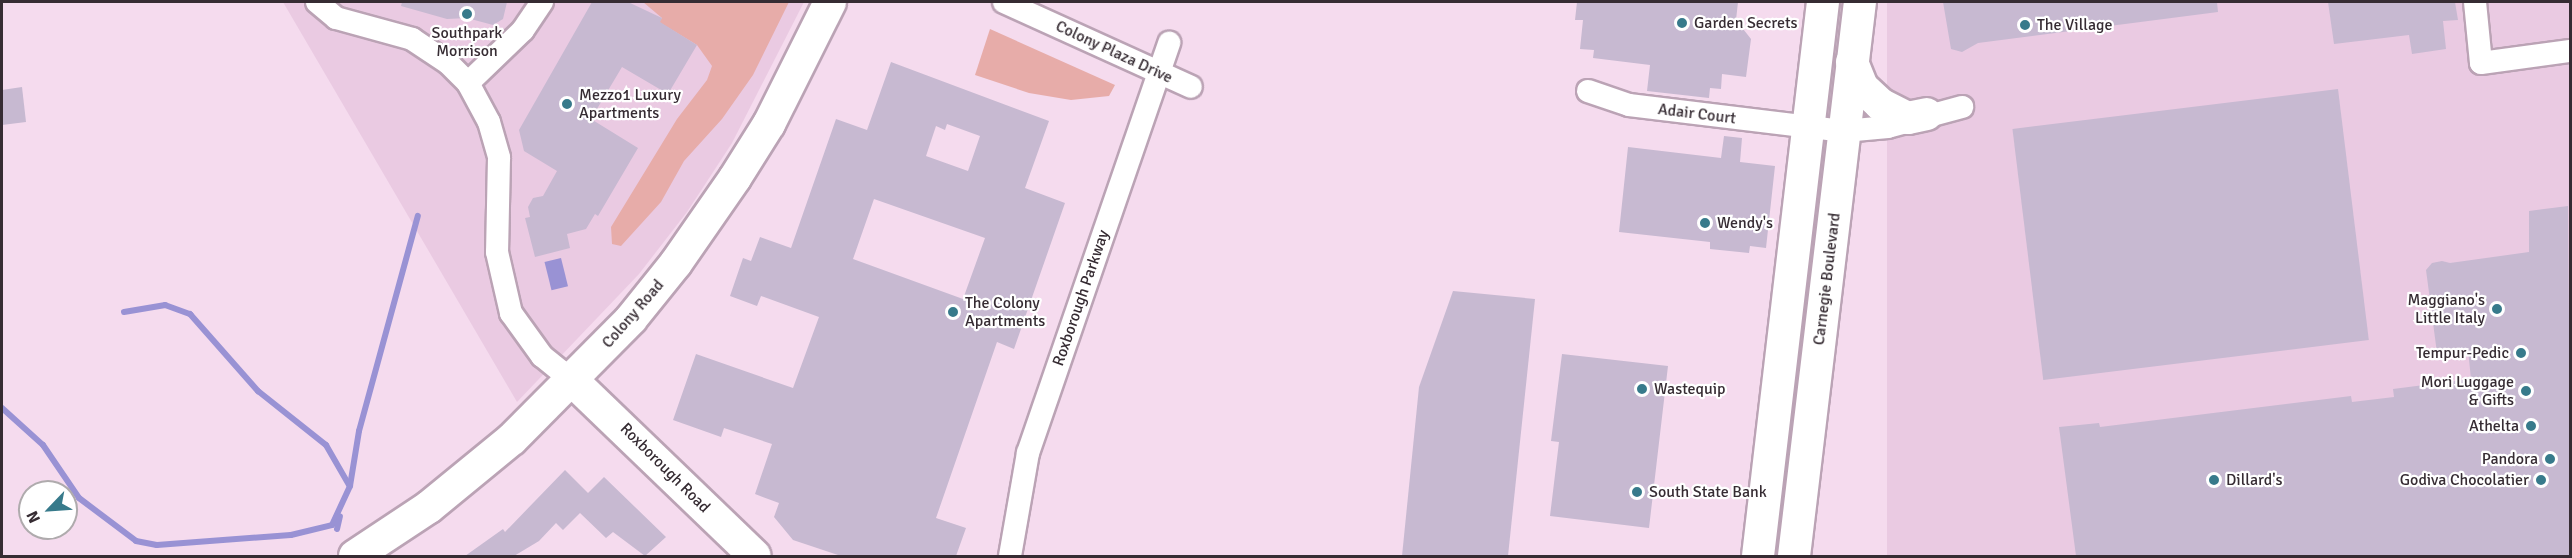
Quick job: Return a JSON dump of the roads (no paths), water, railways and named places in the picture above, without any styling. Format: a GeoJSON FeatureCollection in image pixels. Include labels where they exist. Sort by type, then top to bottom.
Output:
{"type":"FeatureCollection","features":[{"type":"Feature","properties":{"kind":"street"},"geometry":{"type":"LineString","coordinates":[[317,2],[336,18],[412,39],[448,63],[468,83],[489,122],[499,158],[496,243],[511,313],[542,356],[573,381]]}},
{"type":"Feature","properties":{"kind":"street"},"geometry":{"type":"LineString","coordinates":[[468,83],[523,30],[542,2]]}},
{"type":"Feature","properties":{"kind":"street","name":"Colony Road"},"geometry":{"type":"LineString","coordinates":[[370,553],[467,477],[573,381],[654,291],[718,204],[769,124],[830,2]]}},
{"type":"Feature","properties":{"kind":"street","name":"Colony Plaza Drive"},"geometry":{"type":"LineString","coordinates":[[1004,2],[1191,87]]}},
{"type":"Feature","properties":{"kind":"street"},"geometry":{"type":"LineString","coordinates":[[1758,556],[1823,2]]}},
{"type":"Feature","properties":{"kind":"street","name":"Carnegie Boulevard"},"geometry":{"type":"LineString","coordinates":[[1794,556],[1860,2]]}},
{"type":"Feature","properties":{"kind":"street"},"geometry":{"type":"LineString","coordinates":[[2475,2],[2481,63],[2571,51]]}},
{"type":"Feature","properties":{"kind":"street","name":"Roxborough Parkway"},"geometry":{"type":"LineString","coordinates":[[1010,556],[1028,453],[1168,43]]}},
{"type":"Feature","properties":{"kind":"street"},"geometry":{"type":"LineString","coordinates":[[1852,62],[1862,87],[1880,104],[1908,118],[1927,114]]}},
{"type":"Feature","properties":{"kind":"street","name":"Adair Court"},"geometry":{"type":"LineString","coordinates":[[1588,91],[1629,105],[1844,130],[1888,127],[1927,114],[1962,107]]}},
{"type":"Feature","properties":{"kind":"street","name":"Roxborough Road"},"geometry":{"type":"LineString","coordinates":[[573,381],[755,556]]}},
{"type":"Feature","properties":{"kind":"waterway"},"geometry":{"type":"LineString","coordinates":[[2,408],[43,445],[79,498],[136,541],[157,545],[291,535],[332,525],[350,486],[359,431],[418,216]]}},
{"type":"Feature","properties":{"kind":"waterway"},"geometry":{"type":"LineString","coordinates":[[124,312],[165,305],[190,314],[258,391],[326,445],[349,485]]}},
{"type":"Feature","properties":{"kind":"waterway"},"geometry":{"type":"LineString","coordinates":[[337,529],[340,516]]}},
{"type":"Feature","properties":{"kind":"place","name":"Southpark Morrison"},"geometry":{"type":"Point","coordinates":[467,14]}},
{"type":"Feature","properties":{"kind":"place","name":"Garden Secrets"},"geometry":{"type":"Point","coordinates":[1682,23]}},
{"type":"Feature","properties":{"kind":"place","name":"The Village"},"geometry":{"type":"Point","coordinates":[2025,25]}},
{"type":"Feature","properties":{"kind":"place","name":"Mezzo1 Luxury Apartments"},"geometry":{"type":"Point","coordinates":[567,104]}},
{"type":"Feature","properties":{"kind":"place","name":"Wendy's"},"geometry":{"type":"Point","coordinates":[1705,223]}},
{"type":"Feature","properties":{"kind":"place","name":"Maggiano's Little Italy"},"geometry":{"type":"Point","coordinates":[2497,309]}},
{"type":"Feature","properties":{"kind":"place","name":"The Colony Apartments"},"geometry":{"type":"Point","coordinates":[953,312]}},
{"type":"Feature","properties":{"kind":"place","name":"Tempur-Pedic"},"geometry":{"type":"Point","coordinates":[2521,353]}},
{"type":"Feature","properties":{"kind":"place","name":"Wastequip"},"geometry":{"type":"Point","coordinates":[1642,389]}},
{"type":"Feature","properties":{"kind":"place","name":"Mori Luggage & Gifts"},"geometry":{"type":"Point","coordinates":[2526,391]}},
{"type":"Feature","properties":{"kind":"place","name":"Athelta"},"geometry":{"type":"Point","coordinates":[2531,426]}},
{"type":"Feature","properties":{"kind":"place","name":"Pandora"},"geometry":{"type":"Point","coordinates":[2550,459]}},
{"type":"Feature","properties":{"kind":"place","name":"Dillard's"},"geometry":{"type":"Point","coordinates":[2214,480]}},
{"type":"Feature","properties":{"kind":"place","name":"Godiva Chocolatier"},"geometry":{"type":"Point","coordinates":[2541,480]}},
{"type":"Feature","properties":{"kind":"place","name":"South State Bank"},"geometry":{"type":"Point","coordinates":[1637,492]}}]}
